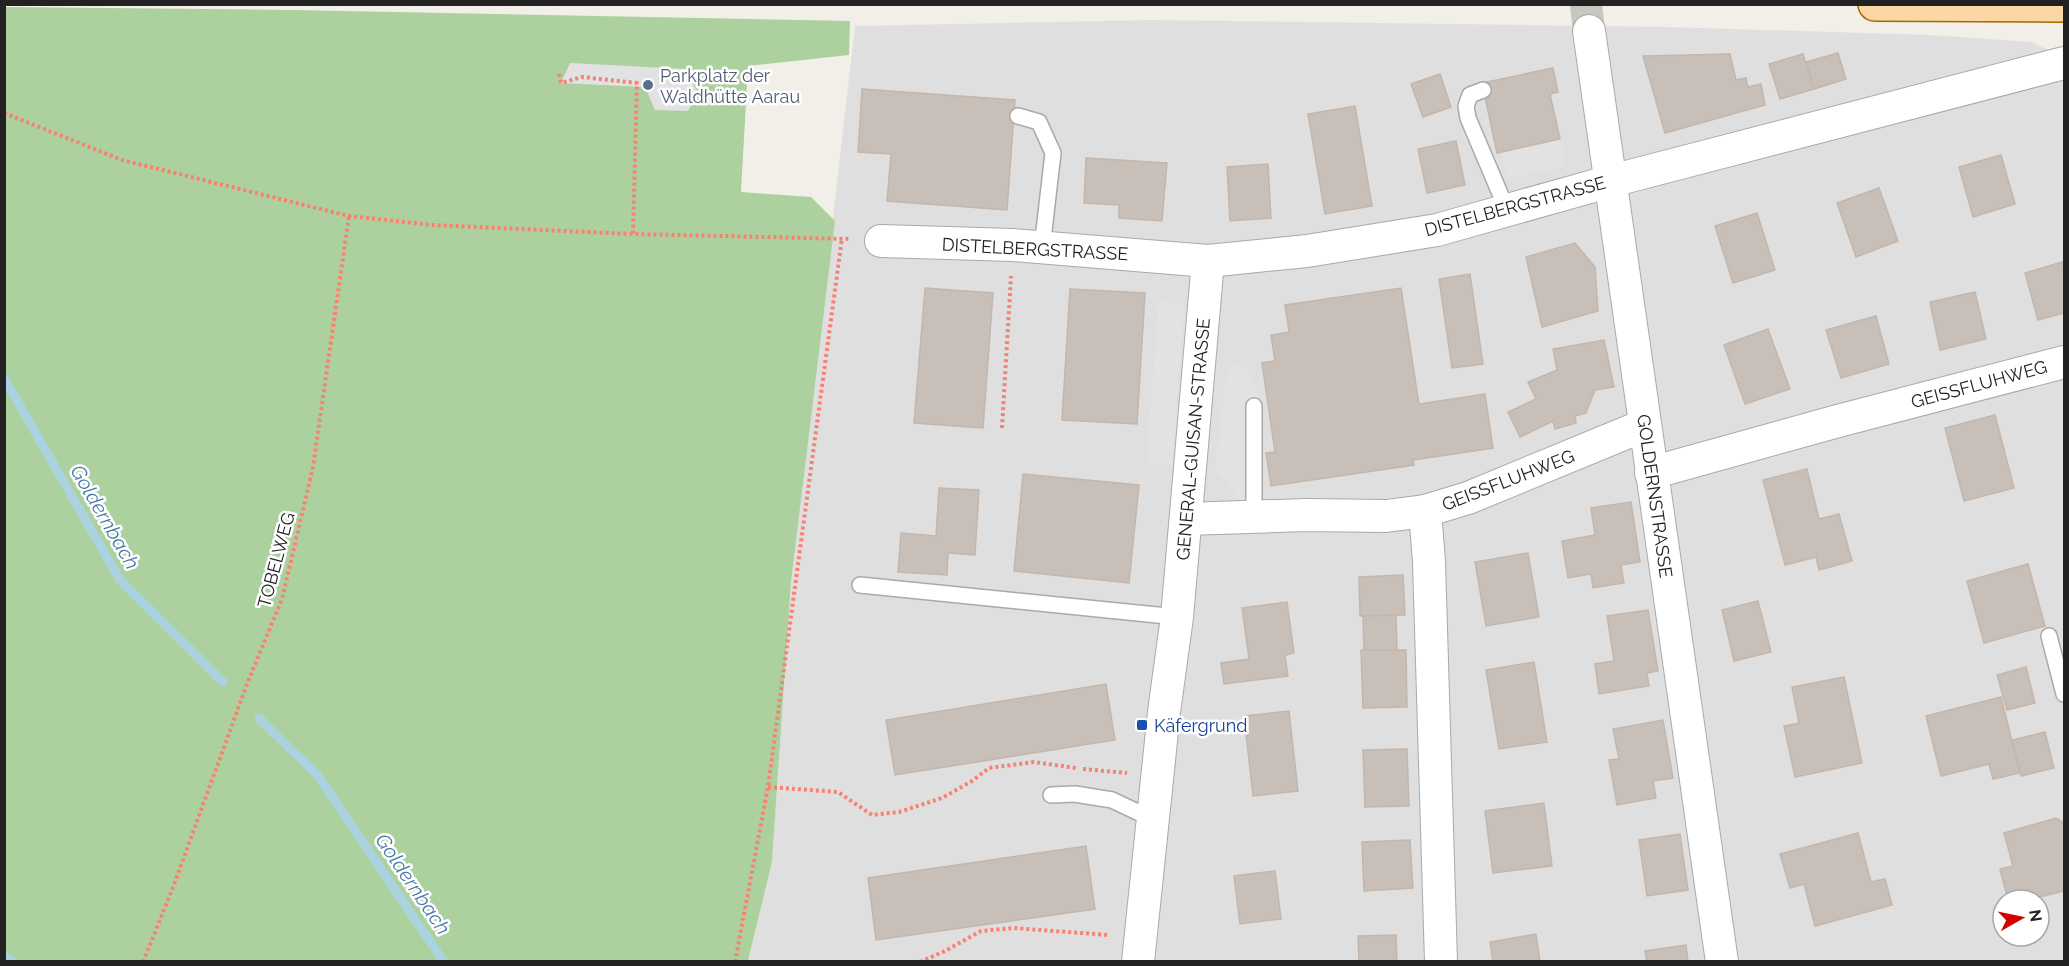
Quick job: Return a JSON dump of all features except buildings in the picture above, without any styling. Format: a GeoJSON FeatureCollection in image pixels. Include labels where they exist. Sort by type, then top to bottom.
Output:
{"type":"FeatureCollection","features":[{"type":"Feature","properties":{"kind":"main road"},"geometry":{"type":"LineString","coordinates":[[1875,4],[2064,5]]}},
{"type":"Feature","properties":{"kind":"street","name":"GOLDERNSTRASSE"},"geometry":{"type":"LineString","coordinates":[[1589,31],[1722,962]]}},
{"type":"Feature","properties":{"kind":"street","name":"DISTELBERGSTRASSE"},"geometry":{"type":"LineString","coordinates":[[881,241],[1028,246],[1208,261],[1307,250],[1437,230],[1611,181],[2064,63]]}},
{"type":"Feature","properties":{"kind":"street","name":"GENERAL-GUISAN-STRASSE"},"geometry":{"type":"LineString","coordinates":[[1139,950],[1157,775],[1177,617],[1208,261]]}},
{"type":"Feature","properties":{"kind":"street","name":"GEISSFLUHWEG"},"geometry":{"type":"LineString","coordinates":[[1651,473],[2064,362]]}},
{"type":"Feature","properties":{"kind":"street","name":"GEISSFLUHWEG"},"geometry":{"type":"LineString","coordinates":[[1186,519],[1306,515],[1386,516],[1425,511],[1468,498],[1645,425]]}},
{"type":"Feature","properties":{"kind":"street"},"geometry":{"type":"LineString","coordinates":[[1425,511],[1442,962]]}},
{"type":"Feature","properties":{"kind":"lane"},"geometry":{"type":"LineString","coordinates":[[1483,90],[1470,95],[1466,106],[1468,118],[1507,210]]}},
{"type":"Feature","properties":{"kind":"lane"},"geometry":{"type":"LineString","coordinates":[[1018,116],[1039,123],[1053,153],[1028,246]]}},
{"type":"Feature","properties":{"kind":"lane"},"geometry":{"type":"LineString","coordinates":[[1254,406],[1256,517]]}},
{"type":"Feature","properties":{"kind":"lane"},"geometry":{"type":"LineString","coordinates":[[860,585],[1177,617]]}},
{"type":"Feature","properties":{"kind":"lane"},"geometry":{"type":"LineString","coordinates":[[2049,636],[2064,694]]}},
{"type":"Feature","properties":{"kind":"lane"},"geometry":{"type":"LineString","coordinates":[[1051,795],[1075,794],[1112,800],[1152,819]]}},
{"type":"Feature","properties":{"kind":"path"},"geometry":{"type":"LineString","coordinates":[[559,74],[561,82],[582,77],[637,82],[633,234]]}},
{"type":"Feature","properties":{"kind":"path"},"geometry":{"type":"LineString","coordinates":[[4,113],[122,160],[349,216],[432,225],[633,234],[842,238],[881,241]]}},
{"type":"Feature","properties":{"kind":"path","name":"TOBELWEG"},"geometry":{"type":"LineString","coordinates":[[142,962],[172,890],[247,684],[282,599],[313,467],[349,216]]}},
{"type":"Feature","properties":{"kind":"path"},"geometry":{"type":"LineString","coordinates":[[735,962],[768,787],[842,238]]}},
{"type":"Feature","properties":{"kind":"path"},"geometry":{"type":"LineString","coordinates":[[1002,428],[1028,246]]}},
{"type":"Feature","properties":{"kind":"path"},"geometry":{"type":"LineString","coordinates":[[768,787],[838,792],[872,815],[899,812],[942,798],[972,781],[989,768],[1034,762],[1157,775]]}},
{"type":"Feature","properties":{"kind":"path"},"geometry":{"type":"LineString","coordinates":[[920,962],[981,931],[1013,928],[1139,950]]}},
{"type":"Feature","properties":{"kind":"shaded area"},"geometry":{"type":"Polygon","coordinates":[[[1152,20],[1669,27],[1930,35],[2031,42],[2064,57],[2064,961],[748,962],[772,862],[791,582],[855,26],[1152,20]]]}},
{"type":"Feature","properties":{"kind":"shaded area","name":"Parkplatz der Waldhütte Aarau"},"geometry":{"type":"Polygon","coordinates":[[[570,63],[686,69],[698,94],[688,111],[655,110],[645,87],[561,83],[570,63]]]}},
{"type":"Feature","properties":{"kind":"shaded area"},"geometry":{"type":"Polygon","coordinates":[[[1560,139],[1565,166],[1508,178],[1502,152],[1560,139]]]}},
{"type":"Feature","properties":{"kind":"shaded area"},"geometry":{"type":"Polygon","coordinates":[[[1159,302],[1184,304],[1172,465],[1146,463],[1159,302]]]}},
{"type":"Feature","properties":{"kind":"shaded area"},"geometry":{"type":"Polygon","coordinates":[[[1235,365],[1248,370],[1255,383],[1260,410],[1260,501],[1243,503],[1215,471],[1227,373],[1235,365]]]}},
{"type":"Feature","properties":{"kind":"green space"},"geometry":{"type":"Polygon","coordinates":[[[5,7],[850,21],[849,55],[748,66],[741,192],[811,197],[835,221],[791,582],[772,862],[748,961],[5,962],[5,7]]]}},
{"type":"Feature","properties":{"kind":"waterway","name":"Goldernbach"},"geometry":{"type":"LineString","coordinates":[[4,378],[120,580],[223,682]]}},
{"type":"Feature","properties":{"kind":"waterway","name":"Goldernbach"},"geometry":{"type":"LineString","coordinates":[[259,718],[318,776],[444,962]]}},
{"type":"Feature","properties":{"kind":"waterway","name":"Goldernbach"},"geometry":{"type":"LineString","coordinates":[[4,955],[12,962]]}},
{"type":"Feature","properties":{"kind":"tunnel"},"geometry":{"type":"LineString","coordinates":[[1586,4],[1589,31]]}},
{"type":"Feature","properties":{"kind":"place","name":"Parkplatz der Waldhütte Aarau"},"geometry":{"type":"Point","coordinates":[648,85]}},
{"type":"Feature","properties":{"kind":"place","name":"Käfergrund"},"geometry":{"type":"Point","coordinates":[1142,725]}}]}
